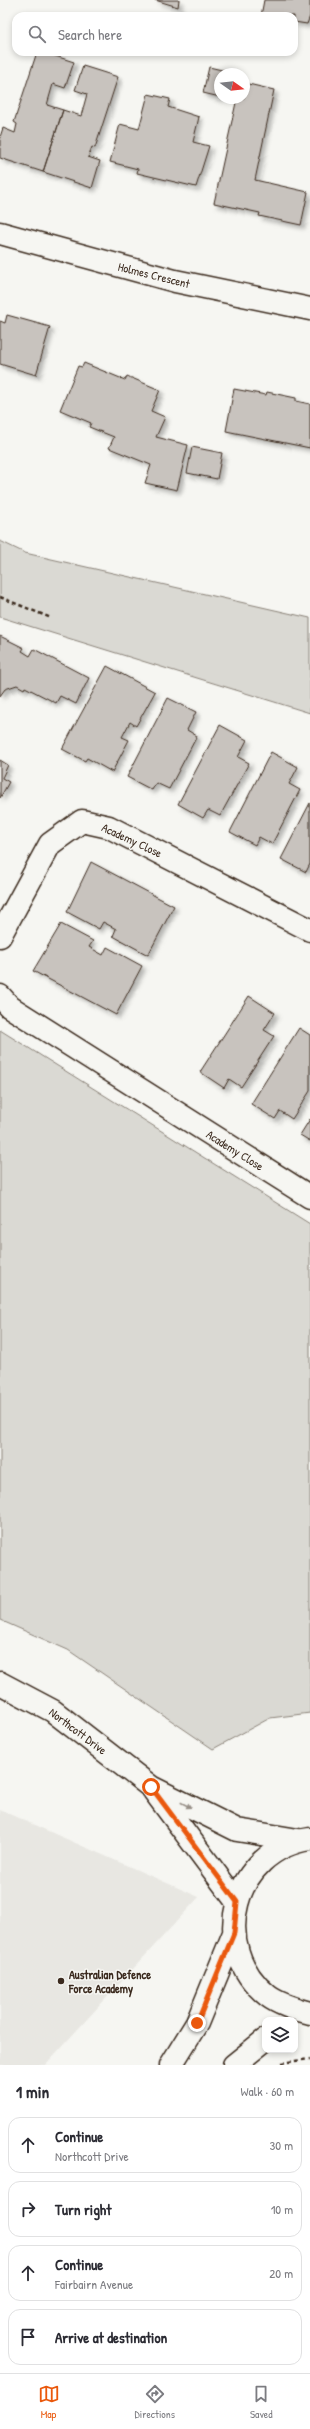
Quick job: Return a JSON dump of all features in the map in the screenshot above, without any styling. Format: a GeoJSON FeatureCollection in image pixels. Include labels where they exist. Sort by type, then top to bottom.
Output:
{"type":"FeatureCollection","features":[{"type":"Feature","properties":{"kind":"street","name":"Holmes Crescent"},"geometry":{"type":"LineString","coordinates":[[0,233],[174,281],[310,310]]}},
{"type":"Feature","properties":{"kind":"street","name":"Academy Close"},"geometry":{"type":"LineString","coordinates":[[0,936],[50,844],[82,821],[109,827],[310,930]]}},
{"type":"Feature","properties":{"kind":"street","name":"Academy Close"},"geometry":{"type":"LineString","coordinates":[[0,996],[10,1007],[310,1197]]}},
{"type":"Feature","properties":{"kind":"street","name":"Northcott Drive"},"geometry":{"type":"LineString","coordinates":[[0,1683],[53,1711],[151,1787],[236,1830],[304,1839]]}},
{"type":"Feature","properties":{"kind":"street","name":"Northcott Drive"},"geometry":{"type":"LineString","coordinates":[[151,1787],[237,1902]]}},
{"type":"Feature","properties":{"kind":"street"},"geometry":{"type":"LineString","coordinates":[[171,2065],[197,2023],[234,1933],[237,1902],[250,1875],[271,1853],[304,1839]]}},
{"type":"Feature","properties":{"kind":"street"},"geometry":{"type":"LineString","coordinates":[[234,1933],[239,1957],[251,1979],[269,1996],[291,2008],[310,2014]]}},
{"type":"Feature","properties":{"kind":"street"},"geometry":{"type":"LineString","coordinates":[[298,2020],[310,2014]]}},
{"type":"Feature","properties":{"kind":"street"},"geometry":{"type":"LineString","coordinates":[[234,2065],[262,2042]]}},
{"type":"Feature","properties":{"kind":"path"},"geometry":{"type":"LineString","coordinates":[[0,597],[51,618]]}},
{"type":"Feature","properties":{"kind":"path"},"geometry":{"type":"LineString","coordinates":[[278,2065],[290,2061],[310,2059]]}},
{"type":"Feature","properties":{"kind":"shaded area"},"geometry":{"type":"Polygon","coordinates":[[[0,541],[25,553],[310,618],[310,713],[0,617],[0,541]]]}},
{"type":"Feature","properties":{"kind":"shaded area"},"geometry":{"type":"Polygon","coordinates":[[[0,1030],[310,1224],[310,1713],[270,1718],[213,1749],[68,1650],[0,1620],[0,1030]]]}},
{"type":"Feature","properties":{"kind":"shaded area","name":"Australian Defence Force Academy"},"geometry":{"type":"Polygon","coordinates":[[[0,1810],[199,1897],[45,2065],[0,2065],[0,1810]]]}},
{"type":"Feature","properties":{"kind":"building"},"geometry":{"type":"Polygon","coordinates":[[[155,0],[179,0],[178,7],[155,0]]]}},
{"type":"Feature","properties":{"kind":"building"},"geometry":{"type":"Polygon","coordinates":[[[264,0],[310,0],[310,16],[307,24],[298,23],[298,12],[262,12],[264,0]]]}},
{"type":"Feature","properties":{"kind":"building"},"geometry":{"type":"Polygon","coordinates":[[[36,56],[55,56],[74,62],[65,88],[53,84],[47,105],[63,110],[43,172],[0,158],[0,137],[3,128],[15,133],[17,124],[14,122],[36,56]]]}},
{"type":"Feature","properties":{"kind":"building"},"geometry":{"type":"Polygon","coordinates":[[[83,66],[118,77],[95,148],[92,147],[88,157],[100,161],[92,188],[43,172],[63,110],[81,116],[87,94],[75,90],[83,66]]]}},
{"type":"Feature","properties":{"kind":"building"},"geometry":{"type":"Polygon","coordinates":[[[209,67],[214,68],[214,96],[203,93],[209,67]]]}},
{"type":"Feature","properties":{"kind":"building"},"geometry":{"type":"Polygon","coordinates":[[[250,84],[274,90],[255,180],[308,192],[301,225],[259,216],[260,213],[214,203],[236,104],[250,104],[250,84]]]}},
{"type":"Feature","properties":{"kind":"building"},"geometry":{"type":"Polygon","coordinates":[[[148,94],[170,99],[168,107],[199,117],[193,142],[209,146],[196,187],[137,173],[138,169],[110,162],[120,124],[139,129],[148,94]]]}},
{"type":"Feature","properties":{"kind":"building"},"geometry":{"type":"Polygon","coordinates":[[[7,315],[50,327],[36,375],[0,364],[0,321],[5,323],[7,315]]]}},
{"type":"Feature","properties":{"kind":"building"},"geometry":{"type":"Polygon","coordinates":[[[84,363],[125,380],[127,376],[160,390],[151,411],[165,417],[156,437],[188,445],[177,490],[145,483],[151,465],[109,448],[114,437],[89,427],[91,423],[60,410],[78,366],[82,367],[84,363]]]}},
{"type":"Feature","properties":{"kind":"building"},"geometry":{"type":"Polygon","coordinates":[[[234,389],[266,395],[267,392],[296,398],[296,401],[310,404],[310,448],[226,431],[234,389]]]}},
{"type":"Feature","properties":{"kind":"building"},"geometry":{"type":"Polygon","coordinates":[[[192,447],[222,453],[217,479],[187,473],[192,447]]]}},
{"type":"Feature","properties":{"kind":"building"},"geometry":{"type":"Polygon","coordinates":[[[0,636],[24,648],[22,651],[30,656],[34,649],[89,678],[76,704],[60,696],[56,703],[25,687],[24,689],[17,685],[5,689],[0,696],[0,636]]]}},
{"type":"Feature","properties":{"kind":"building"},"geometry":{"type":"Polygon","coordinates":[[[107,666],[155,692],[136,726],[130,722],[122,737],[129,740],[112,772],[87,758],[85,761],[62,749],[107,666]]]}},
{"type":"Feature","properties":{"kind":"building"},"geometry":{"type":"Polygon","coordinates":[[[168,698],[196,712],[187,730],[197,736],[169,789],[156,783],[152,790],[127,777],[168,698]]]}},
{"type":"Feature","properties":{"kind":"building"},"geometry":{"type":"Polygon","coordinates":[[[220,725],[247,740],[238,757],[249,763],[220,816],[208,810],[203,818],[178,804],[220,725]]]}},
{"type":"Feature","properties":{"kind":"building"},"geometry":{"type":"Polygon","coordinates":[[[271,752],[298,767],[289,784],[300,790],[272,844],[259,837],[255,845],[230,832],[271,752]]]}},
{"type":"Feature","properties":{"kind":"building"},"geometry":{"type":"Polygon","coordinates":[[[0,760],[8,765],[2,778],[9,782],[0,798],[0,760]]]}},
{"type":"Feature","properties":{"kind":"building"},"geometry":{"type":"Polygon","coordinates":[[[310,803],[310,864],[306,872],[281,859],[310,803]]]}},
{"type":"Feature","properties":{"kind":"building"},"geometry":{"type":"Polygon","coordinates":[[[91,862],[174,906],[148,955],[113,936],[116,929],[103,922],[99,929],[67,912],[91,862]]]}},
{"type":"Feature","properties":{"kind":"building"},"geometry":{"type":"Polygon","coordinates":[[[61,924],[93,941],[89,947],[103,955],[107,947],[142,966],[116,1015],[33,971],[61,924]]]}},
{"type":"Feature","properties":{"kind":"building"},"geometry":{"type":"Polygon","coordinates":[[[249,996],[275,1013],[264,1030],[274,1036],[241,1087],[229,1079],[224,1088],[200,1072],[249,996]]]}},
{"type":"Feature","properties":{"kind":"building"},"geometry":{"type":"Polygon","coordinates":[[[299,1028],[310,1035],[310,1091],[292,1119],[280,1111],[275,1119],[251,1104],[299,1028]]]}},
{"type":"Feature","properties":{"kind":"building"},"geometry":{"type":"Polygon","coordinates":[[[310,1119],[310,1141],[300,1135],[310,1119]]]}},
{"type":"Feature","properties":{"kind":"place","name":"Australian Defence Force Academy"},"geometry":{"type":"Point","coordinates":[61,1981]}},
{"type":"Feature","properties":{"kind":"route"},"geometry":{"type":"LineString","coordinates":[[151,1787],[237,1902],[234,1917],[234,1933],[197,2023]]}}]}
